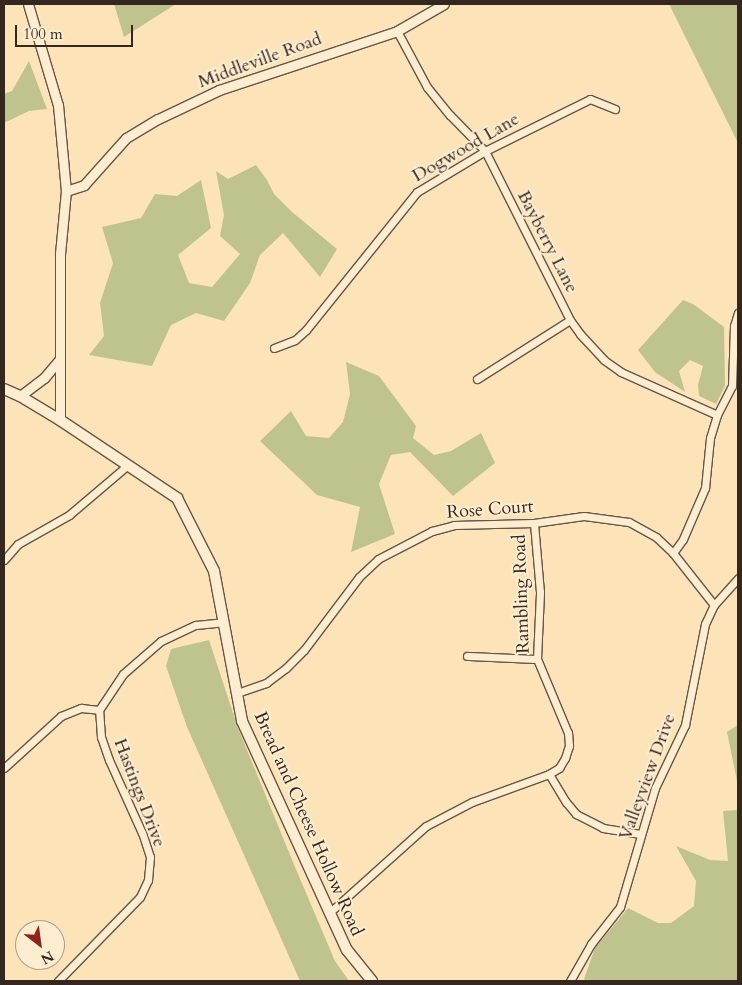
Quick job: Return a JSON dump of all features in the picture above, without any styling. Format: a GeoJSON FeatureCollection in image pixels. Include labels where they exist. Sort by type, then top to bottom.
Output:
{"type":"FeatureCollection","features":[{"type":"Feature","properties":{"kind":"main road","name":"Bread and Cheese Hollow Road"},"geometry":{"type":"LineString","coordinates":[[4,389],[20,396],[60,420],[177,498],[214,571],[242,721],[347,950],[372,981]]}},
{"type":"Feature","properties":{"kind":"street"},"geometry":{"type":"LineString","coordinates":[[28,4],[58,105],[66,192],[60,254],[60,420]]}},
{"type":"Feature","properties":{"kind":"street","name":"Middleville Road"},"geometry":{"type":"LineString","coordinates":[[66,192],[84,185],[126,138],[158,119],[218,90],[397,31],[444,4]]}},
{"type":"Feature","properties":{"kind":"street","name":"Bayberry Lane"},"geometry":{"type":"LineString","coordinates":[[397,31],[428,87],[450,115],[473,136],[485,151],[570,320],[591,348],[621,372],[717,415]]}},
{"type":"Feature","properties":{"kind":"street","name":"Dogwood Lane"},"geometry":{"type":"LineString","coordinates":[[274,348],[295,340],[306,330],[417,192],[485,151],[590,99],[615,109]]}},
{"type":"Feature","properties":{"kind":"street"},"geometry":{"type":"LineString","coordinates":[[673,553],[683,540],[705,488],[710,438],[717,415],[732,386],[734,326],[738,313]]}},
{"type":"Feature","properties":{"kind":"street"},"geometry":{"type":"LineString","coordinates":[[477,378],[570,320]]}},
{"type":"Feature","properties":{"kind":"street"},"geometry":{"type":"LineString","coordinates":[[20,396],[44,378],[59,360]]}},
{"type":"Feature","properties":{"kind":"street"},"geometry":{"type":"LineString","coordinates":[[4,560],[18,544],[69,515],[128,465]]}},
{"type":"Feature","properties":{"kind":"street","name":"Rose Court"},"geometry":{"type":"LineString","coordinates":[[237,693],[266,683],[286,668],[304,650],[359,577],[378,559],[432,531],[454,525],[534,523],[584,516],[630,522],[656,536],[673,553],[714,605]]}},
{"type":"Feature","properties":{"kind":"street","name":"Rambling Road"},"geometry":{"type":"LineString","coordinates":[[534,523],[540,592],[537,659],[568,733],[569,746],[565,758],[558,768],[549,774]]}},
{"type":"Feature","properties":{"kind":"street","name":"Valleyview Drive"},"geometry":{"type":"LineString","coordinates":[[570,981],[591,944],[620,907],[655,788],[684,725],[705,624],[714,605],[738,578]]}},
{"type":"Feature","properties":{"kind":"street"},"geometry":{"type":"LineString","coordinates":[[4,768],[61,716],[81,708],[99,710],[123,674],[161,641],[196,625],[223,622]]}},
{"type":"Feature","properties":{"kind":"street"},"geometry":{"type":"LineString","coordinates":[[467,656],[537,659]]}},
{"type":"Feature","properties":{"kind":"street","name":"Hastings Drive"},"geometry":{"type":"LineString","coordinates":[[58,981],[140,897],[148,880],[150,857],[142,833],[109,760],[101,737],[99,710]]}},
{"type":"Feature","properties":{"kind":"street"},"geometry":{"type":"LineString","coordinates":[[329,912],[426,826],[472,802],[549,774],[566,802],[576,814],[603,828],[641,834]]}},
{"type":"Feature","properties":{"kind":"green space"},"geometry":{"type":"Polygon","coordinates":[[[114,4],[176,4],[124,37],[114,4]]]}},
{"type":"Feature","properties":{"kind":"green space"},"geometry":{"type":"Polygon","coordinates":[[[669,4],[738,4],[738,143],[669,4]]]}},
{"type":"Feature","properties":{"kind":"green space"},"geometry":{"type":"Polygon","coordinates":[[[29,61],[47,109],[29,111],[4,123],[4,94],[12,91],[29,61]]]}},
{"type":"Feature","properties":{"kind":"green space"},"geometry":{"type":"Polygon","coordinates":[[[256,165],[274,194],[292,212],[337,249],[320,277],[283,233],[260,255],[250,283],[224,321],[196,313],[171,325],[152,366],[89,355],[104,336],[100,303],[113,263],[102,227],[141,218],[155,194],[177,196],[201,180],[211,228],[178,255],[189,283],[212,287],[240,254],[220,236],[224,215],[216,171],[228,179],[256,165]]]}},
{"type":"Feature","properties":{"kind":"green space"},"geometry":{"type":"Polygon","coordinates":[[[683,300],[693,304],[724,327],[725,386],[716,404],[699,396],[698,385],[703,366],[690,360],[679,371],[685,392],[655,372],[638,350],[683,300]]]}},
{"type":"Feature","properties":{"kind":"green space"},"geometry":{"type":"Polygon","coordinates":[[[346,362],[379,376],[416,426],[413,438],[434,455],[451,451],[481,433],[495,463],[453,496],[410,452],[391,455],[379,484],[395,534],[351,552],[360,507],[317,495],[260,441],[291,411],[306,436],[329,438],[343,422],[350,394],[346,362]]]}},
{"type":"Feature","properties":{"kind":"green space"},"geometry":{"type":"Polygon","coordinates":[[[209,640],[238,728],[295,867],[335,961],[349,981],[300,981],[187,727],[166,666],[171,649],[209,640]]]}},
{"type":"Feature","properties":{"kind":"green space"},"geometry":{"type":"Polygon","coordinates":[[[738,725],[738,786],[727,732],[738,725]]]}},
{"type":"Feature","properties":{"kind":"green space"},"geometry":{"type":"Polygon","coordinates":[[[738,810],[738,981],[587,981],[584,979],[595,948],[628,908],[658,923],[671,923],[694,906],[696,881],[676,846],[710,860],[728,861],[723,811],[738,810]]]}}]}
